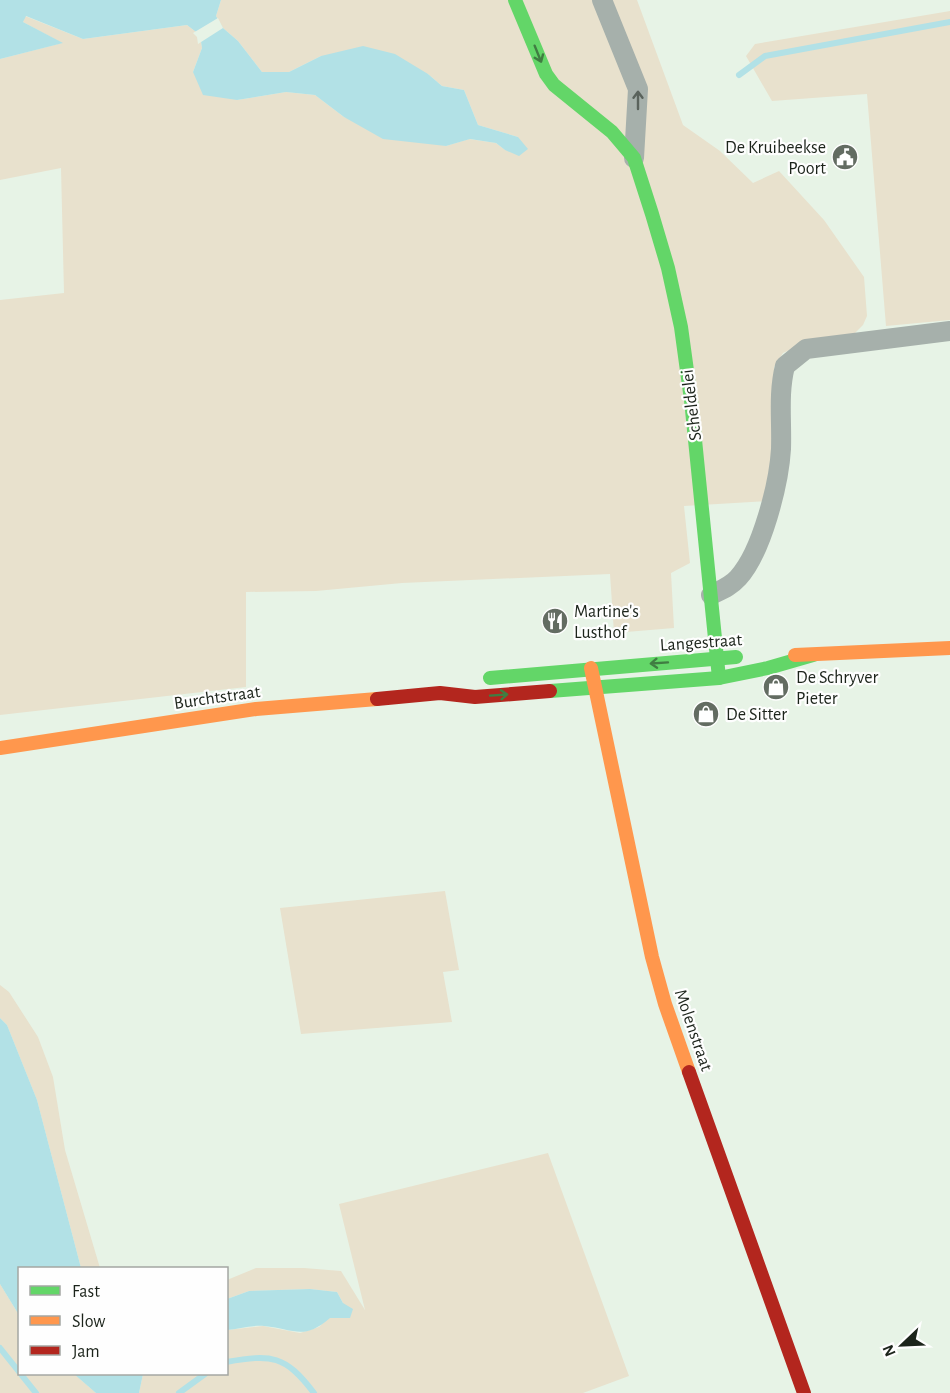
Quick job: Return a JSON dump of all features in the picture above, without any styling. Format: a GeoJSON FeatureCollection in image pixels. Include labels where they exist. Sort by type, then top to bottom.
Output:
{"type":"FeatureCollection","features":[{"type":"Feature","properties":{"kind":"street","name":"Scheldelei"},"geometry":{"type":"LineString","coordinates":[[515,0],[546,74],[554,85],[612,132],[634,158],[668,268],[681,327],[691,400],[719,678]]}},
{"type":"Feature","properties":{"kind":"street","name":"Scheldelei"},"geometry":{"type":"LineString","coordinates":[[602,0],[638,89],[634,158]]}},
{"type":"Feature","properties":{"kind":"street"},"geometry":{"type":"LineString","coordinates":[[711,595],[728,586],[746,569],[754,554],[778,484],[781,447],[780,394],[785,366],[806,349],[950,331]]}},
{"type":"Feature","properties":{"kind":"street","name":"Langestraat"},"geometry":{"type":"LineString","coordinates":[[766,655],[950,648]]}},
{"type":"Feature","properties":{"kind":"street","name":"Langestraat"},"geometry":{"type":"LineString","coordinates":[[594,687],[719,678],[768,668],[813,655]]}},
{"type":"Feature","properties":{"kind":"street","name":"Langestraat"},"geometry":{"type":"LineString","coordinates":[[591,668],[747,656]]}},
{"type":"Feature","properties":{"kind":"street","name":"Burchtstraat"},"geometry":{"type":"LineString","coordinates":[[440,693],[472,682],[591,668]]}},
{"type":"Feature","properties":{"kind":"street","name":"Molenstraat"},"geometry":{"type":"LineString","coordinates":[[591,668],[650,945],[665,1004],[804,1393]]}},
{"type":"Feature","properties":{"kind":"street","name":"Burchtstraat"},"geometry":{"type":"LineString","coordinates":[[0,748],[256,709],[440,693],[475,697],[594,687]]}},
{"type":"Feature","properties":{"kind":"shaded area"},"geometry":{"type":"Polygon","coordinates":[[[221,0],[637,0],[683,125],[720,151],[753,183],[779,171],[824,220],[864,277],[867,316],[863,325],[851,337],[803,344],[783,353],[774,367],[773,449],[767,501],[684,506],[690,563],[671,573],[674,628],[614,633],[610,574],[402,583],[316,591],[246,592],[246,687],[0,715],[0,300],[64,293],[61,168],[0,180],[0,59],[62,43],[23,22],[25,16],[83,39],[187,25],[200,35],[202,48],[193,72],[237,100],[286,92],[315,95],[344,117],[446,146],[469,139],[496,143],[505,150],[518,137],[478,125],[464,90],[442,86],[428,74],[321,56],[289,72],[262,72],[238,41],[223,28],[216,16],[221,0]]]}},
{"type":"Feature","properties":{"kind":"shaded area"},"geometry":{"type":"Polygon","coordinates":[[[950,11],[950,320],[886,326],[867,94],[772,101],[746,56],[755,44],[950,11]]]}},
{"type":"Feature","properties":{"kind":"shaded area"},"geometry":{"type":"Polygon","coordinates":[[[445,891],[459,970],[443,972],[452,1022],[301,1034],[280,908],[445,891]]]}},
{"type":"Feature","properties":{"kind":"shaded area"},"geometry":{"type":"Polygon","coordinates":[[[0,985],[9,992],[38,1037],[53,1077],[65,1150],[100,1267],[81,1267],[37,1100],[7,1025],[0,1018],[0,985]]]}},
{"type":"Feature","properties":{"kind":"shaded area"},"geometry":{"type":"Polygon","coordinates":[[[548,1153],[629,1376],[583,1393],[139,1393],[143,1375],[228,1375],[228,1330],[263,1326],[300,1333],[319,1327],[343,1303],[337,1292],[310,1289],[249,1291],[228,1299],[228,1280],[256,1268],[341,1271],[365,1310],[339,1204],[548,1153]]]}},
{"type":"Feature","properties":{"kind":"shaded area"},"geometry":{"type":"Polygon","coordinates":[[[0,1284],[18,1313],[18,1375],[75,1375],[96,1393],[0,1393],[0,1284]]]}},
{"type":"Feature","properties":{"kind":"water"},"geometry":{"type":"Polygon","coordinates":[[[0,0],[221,0],[216,16],[223,28],[238,41],[262,72],[289,72],[321,56],[363,46],[395,54],[428,74],[442,86],[464,90],[478,125],[518,137],[528,149],[519,156],[496,143],[470,139],[446,146],[383,139],[344,117],[315,95],[286,92],[237,100],[203,95],[193,72],[202,48],[200,35],[187,25],[83,39],[26,16],[23,22],[63,43],[0,59],[0,0]]]}},
{"type":"Feature","properties":{"kind":"water"},"geometry":{"type":"Polygon","coordinates":[[[0,1018],[7,1025],[37,1100],[81,1267],[18,1267],[18,1313],[0,1284],[0,1018]]]}},
{"type":"Feature","properties":{"kind":"water"},"geometry":{"type":"Polygon","coordinates":[[[310,1289],[337,1292],[343,1303],[353,1309],[350,1318],[330,1318],[321,1325],[305,1331],[259,1326],[228,1330],[228,1299],[249,1291],[310,1289]]]}},
{"type":"Feature","properties":{"kind":"water"},"geometry":{"type":"Polygon","coordinates":[[[75,1375],[143,1375],[139,1393],[96,1393],[75,1375]]]}},
{"type":"Feature","properties":{"kind":"pier"},"geometry":{"type":"Polygon","coordinates":[[[218,18],[223,28],[198,44],[197,37],[193,33],[218,18]]]}},
{"type":"Feature","properties":{"kind":"waterway"},"geometry":{"type":"LineString","coordinates":[[739,75],[765,56],[950,22]]}},
{"type":"Feature","properties":{"kind":"waterway"},"geometry":{"type":"LineString","coordinates":[[0,1348],[18,1370]]}},
{"type":"Feature","properties":{"kind":"waterway"},"geometry":{"type":"LineString","coordinates":[[228,1362],[255,1358],[276,1360],[286,1364],[304,1380],[314,1393]]}},
{"type":"Feature","properties":{"kind":"waterway"},"geometry":{"type":"LineString","coordinates":[[22,1375],[36,1393]]}},
{"type":"Feature","properties":{"kind":"waterway"},"geometry":{"type":"LineString","coordinates":[[179,1393],[204,1375]]}},
{"type":"Feature","properties":{"kind":"traffic: fast"},"geometry":{"type":"LineString","coordinates":[[515,0],[546,74],[554,85],[612,132],[634,158],[652,214],[668,268],[681,327],[691,400],[719,678]]}},
{"type":"Feature","properties":{"kind":"traffic: fast"},"geometry":{"type":"LineString","coordinates":[[550,691],[719,678],[768,668],[813,655]]}},
{"type":"Feature","properties":{"kind":"traffic: fast"},"geometry":{"type":"LineString","coordinates":[[490,678],[736,657]]}},
{"type":"Feature","properties":{"kind":"traffic: slow"},"geometry":{"type":"LineString","coordinates":[[795,655],[950,648]]}},
{"type":"Feature","properties":{"kind":"traffic: slow"},"geometry":{"type":"LineString","coordinates":[[591,668],[652,957],[665,1004],[689,1072]]}},
{"type":"Feature","properties":{"kind":"traffic: slow"},"geometry":{"type":"LineString","coordinates":[[0,748],[256,709],[377,699]]}},
{"type":"Feature","properties":{"kind":"traffic: jam"},"geometry":{"type":"LineString","coordinates":[[377,699],[440,693],[475,697],[550,691]]}},
{"type":"Feature","properties":{"kind":"traffic: jam"},"geometry":{"type":"LineString","coordinates":[[689,1072],[804,1393]]}},
{"type":"Feature","properties":{"kind":"place","name":"De Kruibeekse Poort"},"geometry":{"type":"Point","coordinates":[845,157]}},
{"type":"Feature","properties":{"kind":"place","name":"Martine's Lusthof"},"geometry":{"type":"Point","coordinates":[555,621]}},
{"type":"Feature","properties":{"kind":"place","name":"De Schryver Pieter"},"geometry":{"type":"Point","coordinates":[776,687]}},
{"type":"Feature","properties":{"kind":"place","name":"De Sitter"},"geometry":{"type":"Point","coordinates":[706,714]}}]}
